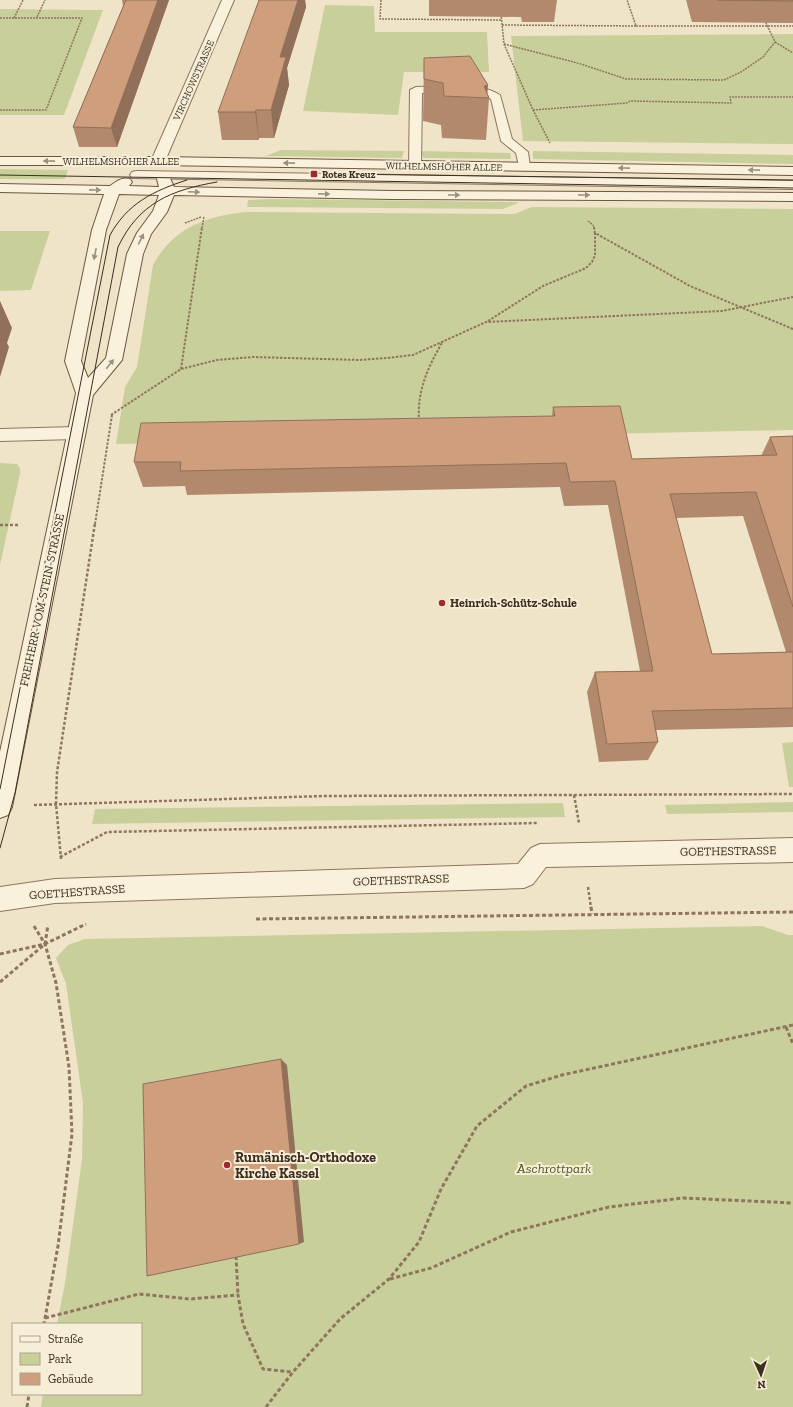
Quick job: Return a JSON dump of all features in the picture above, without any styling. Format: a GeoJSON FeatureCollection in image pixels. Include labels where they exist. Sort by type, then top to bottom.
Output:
{"type":"FeatureCollection","features":[{"type":"Feature","properties":{"kind":"street","name":"VIRCHOWSTRASSE"},"geometry":{"type":"LineString","coordinates":[[158,161],[228,0]]}},
{"type":"Feature","properties":{"kind":"street","name":"WILHELMSHÖHER ALLEE"},"geometry":{"type":"LineString","coordinates":[[0,161],[158,161],[793,171]]}},
{"type":"Feature","properties":{"kind":"street"},"geometry":{"type":"LineString","coordinates":[[85,393],[73,361],[99,230],[113,190],[158,161],[168,191]]}},
{"type":"Feature","properties":{"kind":"street"},"geometry":{"type":"LineString","coordinates":[[0,188],[368,194],[793,197]]}},
{"type":"Feature","properties":{"kind":"street","name":"FREIHERR-VOM-STEIN-STRASSE"},"geometry":{"type":"LineString","coordinates":[[0,806],[85,393],[114,360],[134,254],[144,232],[160,212],[168,191]]}},
{"type":"Feature","properties":{"kind":"street"},"geometry":{"type":"LineString","coordinates":[[0,435],[76,433]]}},
{"type":"Feature","properties":{"kind":"street","name":"GOETHESTRASSE"},"geometry":{"type":"LineString","coordinates":[[0,899],[55,891],[524,876],[540,856],[793,850]]}},
{"type":"Feature","properties":{"kind":"lane"},"geometry":{"type":"LineString","coordinates":[[416,166],[416,90],[481,90],[491,92],[496,97],[507,141],[522,152],[524,167]]}},
{"type":"Feature","properties":{"kind":"lane"},"geometry":{"type":"LineString","coordinates":[[136,175],[793,185]]}},
{"type":"Feature","properties":{"kind":"path"},"geometry":{"type":"LineString","coordinates":[[14,18],[23,0]]}},
{"type":"Feature","properties":{"kind":"path"},"geometry":{"type":"LineString","coordinates":[[36,18],[45,0]]}},
{"type":"Feature","properties":{"kind":"path"},"geometry":{"type":"LineString","coordinates":[[381,0],[380,19],[501,20]]}},
{"type":"Feature","properties":{"kind":"path"},"geometry":{"type":"LineString","coordinates":[[627,0],[636,26]]}},
{"type":"Feature","properties":{"kind":"path"},"geometry":{"type":"LineString","coordinates":[[500,13],[504,44],[533,110],[552,147]]}},
{"type":"Feature","properties":{"kind":"path"},"geometry":{"type":"LineString","coordinates":[[0,18],[82,18],[46,110],[0,110]]}},
{"type":"Feature","properties":{"kind":"path"},"geometry":{"type":"LineString","coordinates":[[764,20],[775,42],[793,52]]}},
{"type":"Feature","properties":{"kind":"path"},"geometry":{"type":"LineString","coordinates":[[502,25],[793,26]]}},
{"type":"Feature","properties":{"kind":"path"},"geometry":{"type":"LineString","coordinates":[[504,44],[581,64],[626,79],[724,80],[741,72],[763,56],[775,42]]}},
{"type":"Feature","properties":{"kind":"path"},"geometry":{"type":"LineString","coordinates":[[533,110],[560,107],[627,104],[630,101],[731,103],[730,98],[793,97]]}},
{"type":"Feature","properties":{"kind":"path"},"geometry":{"type":"LineString","coordinates":[[181,369],[204,216]]}},
{"type":"Feature","properties":{"kind":"path"},"geometry":{"type":"LineString","coordinates":[[583,217],[593,224],[595,233],[595,255],[592,262],[586,268],[543,286],[486,322],[413,355],[359,360],[253,357],[217,360],[181,369],[112,414],[57,772],[56,804],[332,796],[793,794]]}},
{"type":"Feature","properties":{"kind":"path"},"geometry":{"type":"LineString","coordinates":[[595,233],[690,286],[793,329]]}},
{"type":"Feature","properties":{"kind":"path"},"geometry":{"type":"LineString","coordinates":[[486,322],[722,311],[793,297]]}},
{"type":"Feature","properties":{"kind":"path"},"geometry":{"type":"LineString","coordinates":[[419,428],[418,405],[428,367],[443,341]]}},
{"type":"Feature","properties":{"kind":"path"},"geometry":{"type":"LineString","coordinates":[[0,525],[18,525]]}},
{"type":"Feature","properties":{"kind":"path"},"geometry":{"type":"LineString","coordinates":[[55,862],[61,856],[106,832],[539,822]]}},
{"type":"Feature","properties":{"kind":"path"},"geometry":{"type":"LineString","coordinates":[[570,822],[586,822]]}},
{"type":"Feature","properties":{"kind":"path"},"geometry":{"type":"LineString","coordinates":[[249,919],[793,912]]}},
{"type":"Feature","properties":{"kind":"path"},"geometry":{"type":"LineString","coordinates":[[0,954],[44,944],[89,922]]}},
{"type":"Feature","properties":{"kind":"path"},"geometry":{"type":"LineString","coordinates":[[0,982],[44,944]]}},
{"type":"Feature","properties":{"kind":"path"},"geometry":{"type":"LineString","coordinates":[[44,944],[56,983],[69,1067],[72,1134],[58,1246],[44,1323]]}},
{"type":"Feature","properties":{"kind":"path"},"geometry":{"type":"LineString","coordinates":[[266,1407],[293,1372],[340,1319],[389,1279],[419,1242],[441,1189],[477,1126],[526,1086],[562,1075],[793,1025]]}},
{"type":"Feature","properties":{"kind":"path"},"geometry":{"type":"LineString","coordinates":[[786,1027],[793,1044]]}},
{"type":"Feature","properties":{"kind":"path"},"geometry":{"type":"LineString","coordinates":[[389,1279],[431,1268],[511,1232],[609,1207],[682,1198],[793,1203]]}},
{"type":"Feature","properties":{"kind":"path"},"geometry":{"type":"LineString","coordinates":[[236,1256],[238,1295],[243,1324],[263,1369],[293,1372]]}},
{"type":"Feature","properties":{"kind":"path"},"geometry":{"type":"LineString","coordinates":[[45,1318],[139,1294],[190,1299],[238,1295]]}},
{"type":"Feature","properties":{"kind":"path"},"geometry":{"type":"LineString","coordinates":[[27,1407],[29,1395]]}},
{"type":"Feature","properties":{"kind":"green space"},"geometry":{"type":"Polygon","coordinates":[[[325,5],[374,6],[375,32],[487,32],[489,72],[404,72],[398,115],[303,111],[325,5]]]}},
{"type":"Feature","properties":{"kind":"green space"},"geometry":{"type":"Polygon","coordinates":[[[0,9],[103,10],[64,115],[0,115],[0,9]]]}},
{"type":"Feature","properties":{"kind":"green space"},"geometry":{"type":"Polygon","coordinates":[[[793,34],[793,144],[523,141],[511,36],[793,34]]]}},
{"type":"Feature","properties":{"kind":"green space"},"geometry":{"type":"Polygon","coordinates":[[[281,150],[404,151],[402,158],[266,156],[281,150]]]}},
{"type":"Feature","properties":{"kind":"green space"},"geometry":{"type":"Polygon","coordinates":[[[421,151],[510,153],[511,159],[423,158],[421,151]]]}},
{"type":"Feature","properties":{"kind":"green space"},"geometry":{"type":"Polygon","coordinates":[[[533,151],[793,155],[793,164],[533,159],[533,151]]]}},
{"type":"Feature","properties":{"kind":"green space"},"geometry":{"type":"Polygon","coordinates":[[[0,169],[68,170],[65,179],[0,179],[0,169]]]}},
{"type":"Feature","properties":{"kind":"green space"},"geometry":{"type":"Polygon","coordinates":[[[274,199],[518,203],[503,209],[247,207],[248,200],[274,199]]]}},
{"type":"Feature","properties":{"kind":"green space"},"geometry":{"type":"Polygon","coordinates":[[[532,207],[793,209],[793,430],[116,444],[125,387],[137,367],[153,265],[161,252],[170,242],[192,226],[217,217],[246,212],[514,214],[532,207]]]}},
{"type":"Feature","properties":{"kind":"green space"},"geometry":{"type":"Polygon","coordinates":[[[0,231],[50,231],[31,290],[0,291],[0,231]]]}},
{"type":"Feature","properties":{"kind":"green space"},"geometry":{"type":"Polygon","coordinates":[[[0,463],[17,464],[20,468],[20,474],[0,565],[0,463]]]}},
{"type":"Feature","properties":{"kind":"green space"},"geometry":{"type":"Polygon","coordinates":[[[793,742],[793,787],[789,787],[782,743],[793,742]]]}},
{"type":"Feature","properties":{"kind":"green space"},"geometry":{"type":"Polygon","coordinates":[[[793,802],[793,812],[667,814],[665,805],[793,802]]]}},
{"type":"Feature","properties":{"kind":"green space"},"geometry":{"type":"Polygon","coordinates":[[[563,803],[565,817],[92,824],[95,809],[563,803]]]}},
{"type":"Feature","properties":{"kind":"green space","name":"Aschrottpark"},"geometry":{"type":"Polygon","coordinates":[[[762,926],[788,935],[793,935],[793,1407],[41,1407],[43,1395],[142,1395],[142,1323],[57,1323],[65,1283],[82,1159],[83,1103],[66,984],[56,958],[68,945],[85,939],[762,926]]]}},
{"type":"Feature","properties":{"kind":"building"},"geometry":{"type":"Polygon","coordinates":[[[126,0],[158,0],[111,128],[73,127],[126,0]]]}},
{"type":"Feature","properties":{"kind":"building"},"geometry":{"type":"Polygon","coordinates":[[[259,0],[298,0],[280,57],[286,57],[271,110],[256,110],[255,112],[218,112],[259,0]]]}},
{"type":"Feature","properties":{"kind":"building"},"geometry":{"type":"Polygon","coordinates":[[[717,0],[793,0],[793,1],[717,0]]]}},
{"type":"Feature","properties":{"kind":"building"},"geometry":{"type":"Polygon","coordinates":[[[470,56],[488,85],[484,86],[489,98],[444,96],[443,83],[424,79],[424,58],[470,56]]]}},
{"type":"Feature","properties":{"kind":"building"},"geometry":{"type":"Polygon","coordinates":[[[620,406],[632,459],[777,455],[770,437],[793,436],[793,607],[756,492],[670,494],[712,654],[793,652],[793,708],[652,711],[658,742],[607,744],[595,672],[653,671],[615,481],[570,482],[566,463],[180,471],[181,462],[134,462],[141,423],[555,416],[553,407],[620,406]]]}},
{"type":"Feature","properties":{"kind":"building","name":"Rumänisch-Orthodoxe Kirche Kassel"},"geometry":{"type":"Polygon","coordinates":[[[281,1059],[299,1244],[147,1276],[143,1084],[281,1059]]]}},
{"type":"Feature","properties":{"kind":"tram line"},"geometry":{"type":"LineString","coordinates":[[336,174],[793,180]]}},
{"type":"Feature","properties":{"kind":"tram line"},"geometry":{"type":"LineString","coordinates":[[0,175],[793,188]]}},
{"type":"Feature","properties":{"kind":"tram line"},"geometry":{"type":"LineString","coordinates":[[0,789],[110,235],[117,224],[133,206],[152,194],[187,180]]}},
{"type":"Feature","properties":{"kind":"tram line"},"geometry":{"type":"LineString","coordinates":[[0,848],[15,793],[118,247],[126,232],[136,219],[146,209],[158,201],[185,189],[217,182]]}},
{"type":"Feature","properties":{"kind":"place","name":"Rotes Kreuz"},"geometry":{"type":"Point","coordinates":[314,174]}},
{"type":"Feature","properties":{"kind":"place","name":"Heinrich-Schütz-Schule"},"geometry":{"type":"Point","coordinates":[442,603]}},
{"type":"Feature","properties":{"kind":"place","name":"Rumänisch-Orthodoxe Kirche Kassel"},"geometry":{"type":"Point","coordinates":[227,1165]}}]}
